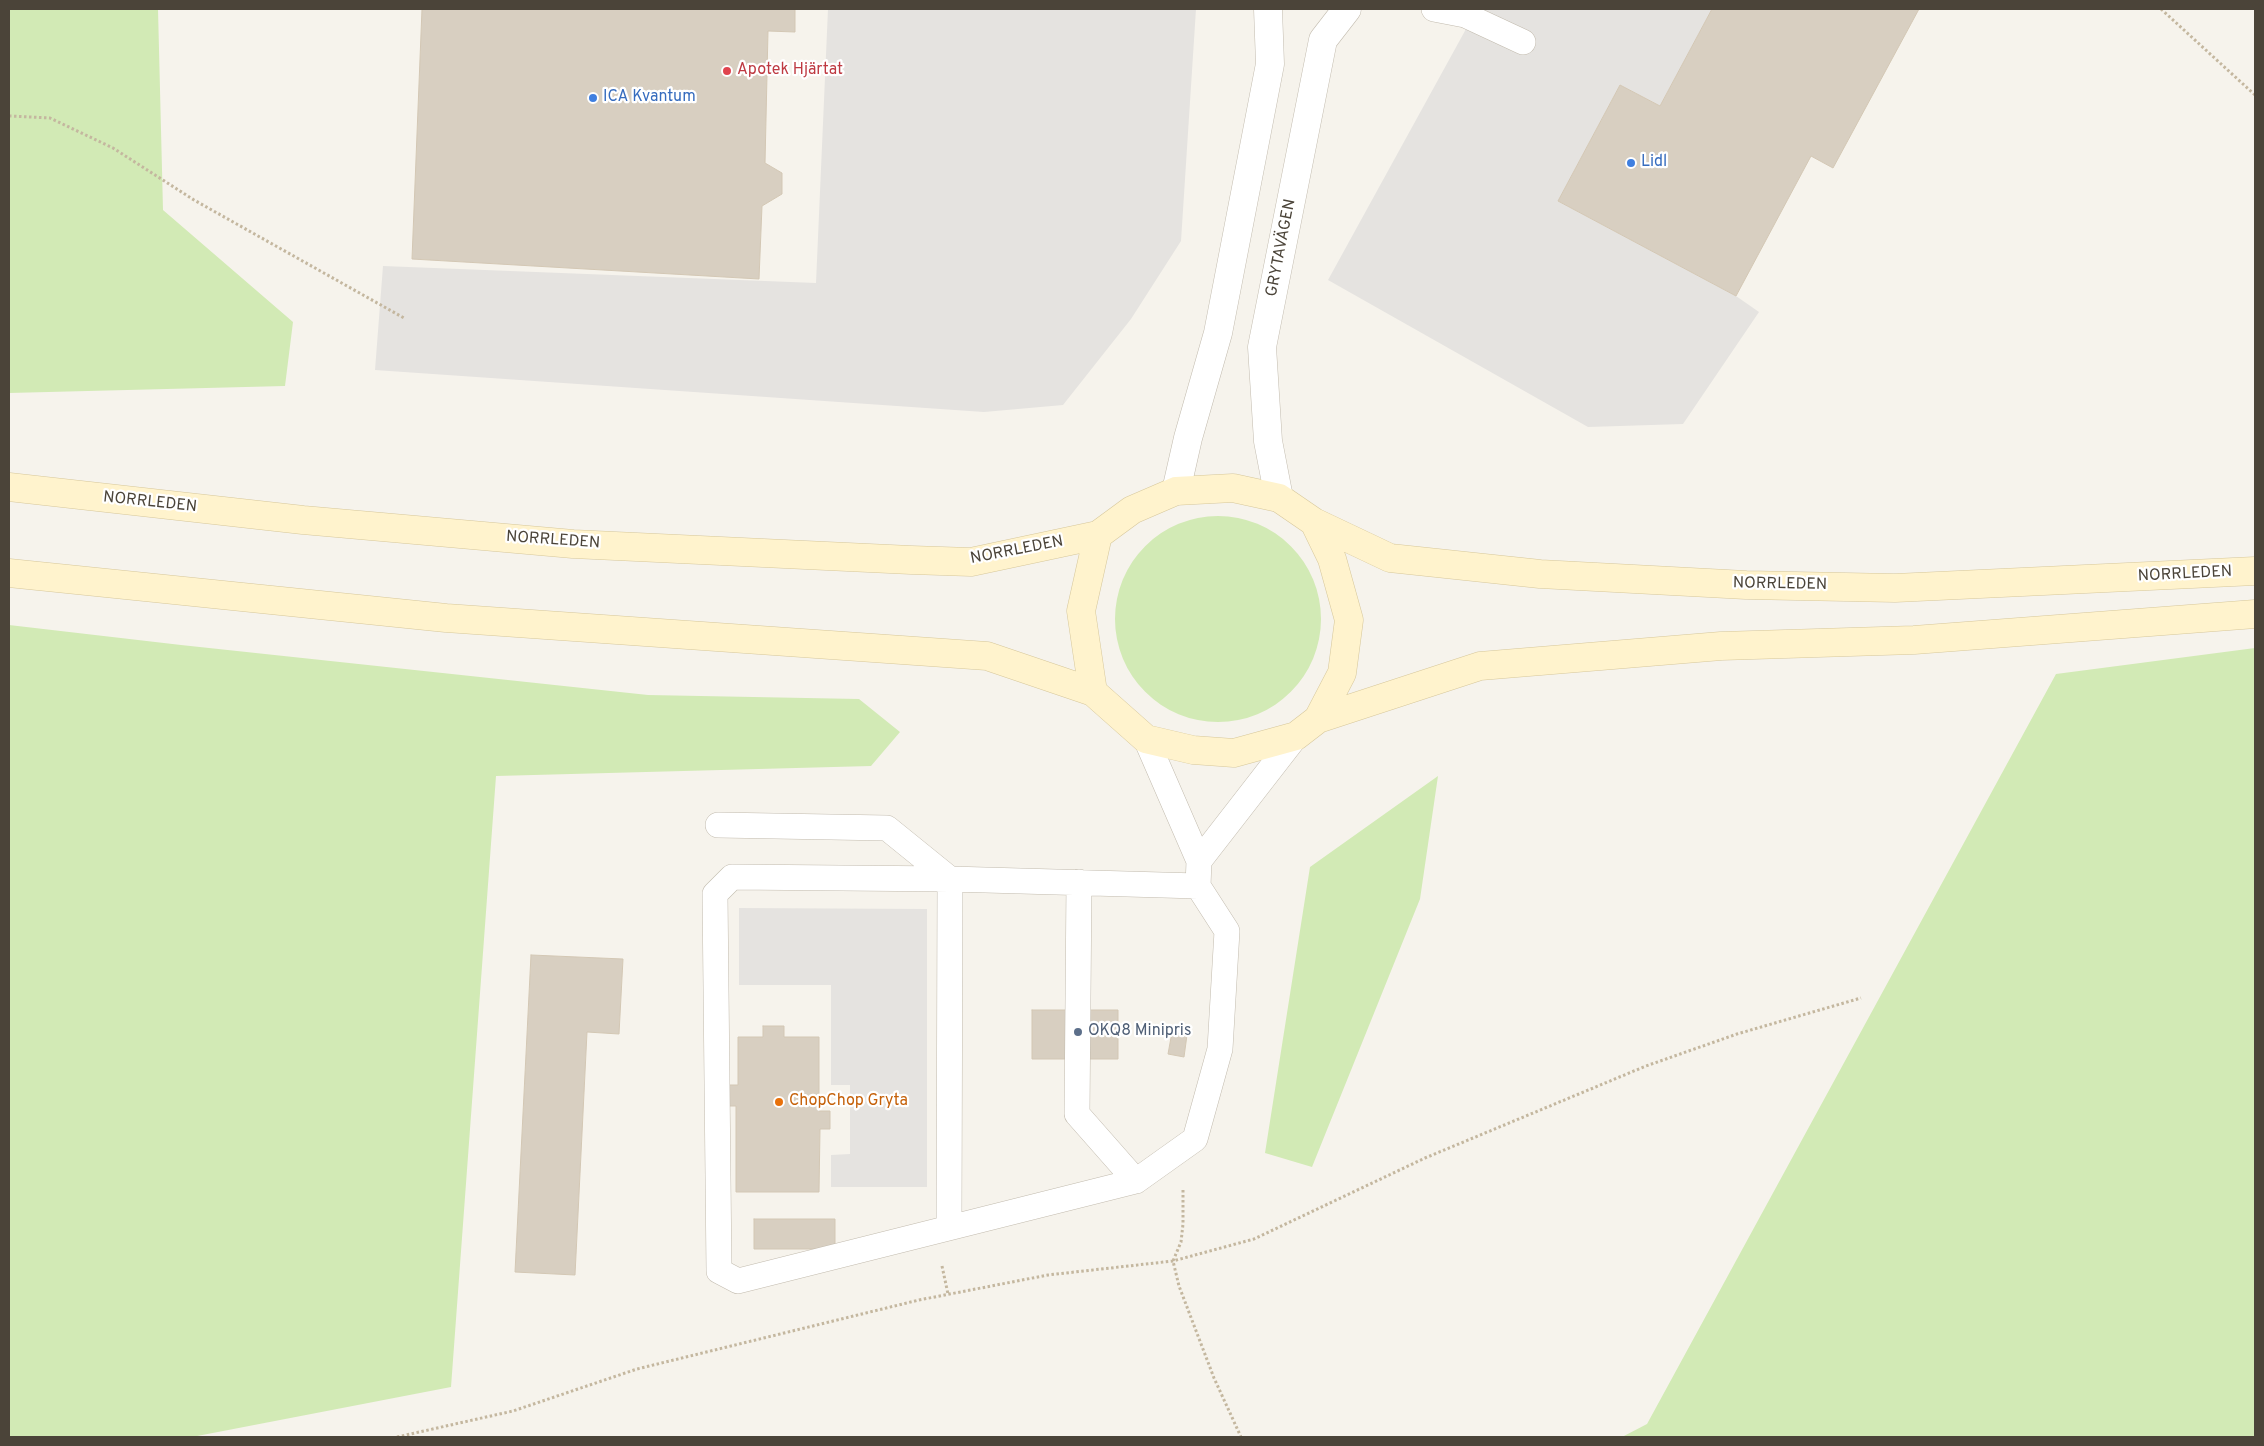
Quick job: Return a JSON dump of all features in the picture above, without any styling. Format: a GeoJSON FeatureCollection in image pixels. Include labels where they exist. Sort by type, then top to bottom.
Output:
{"type":"FeatureCollection","features":[{"type":"Feature","properties":{"kind":"main road","name":"NORRLEDEN"},"geometry":{"type":"LineString","coordinates":[[9,487],[303,520],[563,543],[910,560],[971,562],[1098,535]]}},
{"type":"Feature","properties":{"kind":"main road"},"geometry":{"type":"LineString","coordinates":[[1093,692],[1081,611],[1098,535],[1132,510],[1176,491],[1233,488],[1279,498]]}},
{"type":"Feature","properties":{"kind":"main road","name":"NORRLEDEN"},"geometry":{"type":"LineString","coordinates":[[1279,498],[1314,522],[1390,558],[1540,574],[1746,585],[1895,588],[2255,572]]}},
{"type":"Feature","properties":{"kind":"main road"},"geometry":{"type":"LineString","coordinates":[[1314,522],[1332,559],[1349,620],[1342,673],[1318,719]]}},
{"type":"Feature","properties":{"kind":"main road"},"geometry":{"type":"LineString","coordinates":[[9,572],[446,618],[987,656],[1093,692],[1146,739],[1193,750],[1234,753],[1296,736],[1318,719],[1480,666],[1721,646],[1914,640],[2255,614]]}},
{"type":"Feature","properties":{"kind":"street"},"geometry":{"type":"LineString","coordinates":[[1176,491],[1188,438],[1218,332],[1270,64],[1268,9]]}},
{"type":"Feature","properties":{"kind":"street","name":"GRYTAVÄGEN"},"geometry":{"type":"LineString","coordinates":[[1279,498],[1268,441],[1262,347],[1322,40],[1347,9]]}},
{"type":"Feature","properties":{"kind":"lane"},"geometry":{"type":"LineString","coordinates":[[1434,9],[1463,12],[1523,42]]}},
{"type":"Feature","properties":{"kind":"lane"},"geometry":{"type":"LineString","coordinates":[[1199,861],[1296,736]]}},
{"type":"Feature","properties":{"kind":"lane"},"geometry":{"type":"LineString","coordinates":[[1146,739],[1199,861],[1198,886],[1227,931],[1220,1049],[1195,1139],[1136,1181],[738,1280],[719,1271],[715,894],[732,877],[1079,882],[1198,886]]}},
{"type":"Feature","properties":{"kind":"lane"},"geometry":{"type":"LineString","coordinates":[[718,825],[888,828],[950,880]]}},
{"type":"Feature","properties":{"kind":"lane"},"geometry":{"type":"LineString","coordinates":[[949,1227],[950,880]]}},
{"type":"Feature","properties":{"kind":"lane"},"geometry":{"type":"LineString","coordinates":[[1079,882],[1077,1114],[1136,1181]]}},
{"type":"Feature","properties":{"kind":"path"},"geometry":{"type":"LineString","coordinates":[[2161,9],[2255,95]]}},
{"type":"Feature","properties":{"kind":"path"},"geometry":{"type":"LineString","coordinates":[[9,116],[50,118],[113,148],[194,200],[404,318]]}},
{"type":"Feature","properties":{"kind":"path"},"geometry":{"type":"LineString","coordinates":[[397,1437],[513,1411],[637,1370],[919,1300],[1048,1275],[1173,1261],[1254,1239],[1425,1158],[1646,1066],[1737,1034],[1861,998]]}},
{"type":"Feature","properties":{"kind":"path"},"geometry":{"type":"LineString","coordinates":[[1173,1155],[1181,1167],[1184,1224],[1181,1242],[1173,1261],[1179,1286],[1214,1378],[1241,1437]]}},
{"type":"Feature","properties":{"kind":"green space"},"geometry":{"type":"Polygon","coordinates":[[[9,9],[158,9],[163,210],[293,322],[285,386],[9,393],[9,9]]]}},
{"type":"Feature","properties":{"kind":"green space"},"geometry":{"type":"Polygon","coordinates":[[[1218,516],[1238,518],[1257,524],[1266,528],[1291,546],[1309,571],[1313,580],[1319,599],[1321,619],[1319,639],[1313,658],[1309,667],[1291,692],[1266,710],[1257,714],[1238,720],[1218,722],[1198,720],[1179,714],[1170,710],[1145,692],[1127,667],[1123,658],[1117,639],[1115,619],[1117,599],[1123,580],[1127,571],[1145,546],[1170,528],[1179,524],[1198,518],[1218,516]]]}},
{"type":"Feature","properties":{"kind":"green space"},"geometry":{"type":"Polygon","coordinates":[[[9,625],[648,695],[859,699],[900,732],[871,766],[496,776],[451,1387],[192,1437],[9,1437],[9,625]]]}},
{"type":"Feature","properties":{"kind":"green space"},"geometry":{"type":"Polygon","coordinates":[[[2255,648],[2255,1437],[1622,1437],[1647,1424],[2056,674],[2255,648]]]}},
{"type":"Feature","properties":{"kind":"green space"},"geometry":{"type":"Polygon","coordinates":[[[1438,776],[1420,899],[1312,1167],[1265,1153],[1310,867],[1438,776]]]}},
{"type":"Feature","properties":{"kind":"shaded area"},"geometry":{"type":"Polygon","coordinates":[[[828,9],[1196,9],[1181,241],[1131,319],[1063,405],[984,412],[375,370],[383,266],[816,283],[828,9]]]}},
{"type":"Feature","properties":{"kind":"shaded area"},"geometry":{"type":"Polygon","coordinates":[[[1477,9],[1712,9],[1660,106],[1620,85],[1558,201],[1736,296],[1759,312],[1683,424],[1588,427],[1328,280],[1477,9]]]}},
{"type":"Feature","properties":{"kind":"shaded area"},"geometry":{"type":"Polygon","coordinates":[[[739,908],[927,909],[927,1187],[831,1187],[831,1155],[850,1154],[850,1085],[831,1085],[831,985],[739,985],[739,908]]]}},
{"type":"Feature","properties":{"kind":"building","name":"ICA Kvantum"},"geometry":{"type":"Polygon","coordinates":[[[422,9],[795,9],[795,32],[768,31],[765,163],[782,173],[782,194],[762,206],[759,279],[412,259],[422,9]]]}},
{"type":"Feature","properties":{"kind":"building"},"geometry":{"type":"Polygon","coordinates":[[[1712,9],[1919,9],[1833,168],[1811,156],[1736,296],[1558,201],[1620,85],[1660,106],[1712,9]]]}},
{"type":"Feature","properties":{"kind":"building"},"geometry":{"type":"Polygon","coordinates":[[[531,955],[623,959],[619,1034],[587,1032],[575,1275],[515,1272],[531,955]]]}},
{"type":"Feature","properties":{"kind":"building"},"geometry":{"type":"Polygon","coordinates":[[[1032,1010],[1118,1010],[1118,1059],[1032,1059],[1032,1010]]]}},
{"type":"Feature","properties":{"kind":"building"},"geometry":{"type":"Polygon","coordinates":[[[763,1026],[784,1026],[784,1037],[819,1037],[819,1111],[830,1111],[830,1129],[820,1129],[819,1192],[736,1192],[736,1106],[729,1106],[729,1085],[738,1085],[738,1037],[763,1037],[763,1026]]]}},
{"type":"Feature","properties":{"kind":"building"},"geometry":{"type":"Polygon","coordinates":[[[1172,1032],[1187,1035],[1184,1057],[1168,1054],[1172,1032]]]}},
{"type":"Feature","properties":{"kind":"building"},"geometry":{"type":"Polygon","coordinates":[[[754,1219],[835,1219],[835,1249],[754,1249],[754,1219]]]}},
{"type":"Feature","properties":{"kind":"place","name":"Apotek Hjärtat"},"geometry":{"type":"Point","coordinates":[727,71]}},
{"type":"Feature","properties":{"kind":"place","name":"ICA Kvantum"},"geometry":{"type":"Point","coordinates":[593,98]}},
{"type":"Feature","properties":{"kind":"place","name":"Lidl"},"geometry":{"type":"Point","coordinates":[1631,163]}},
{"type":"Feature","properties":{"kind":"place","name":"OKQ8 Minipris"},"geometry":{"type":"Point","coordinates":[1078,1032]}},
{"type":"Feature","properties":{"kind":"place","name":"ChopChop Gryta"},"geometry":{"type":"Point","coordinates":[779,1102]}}]}
